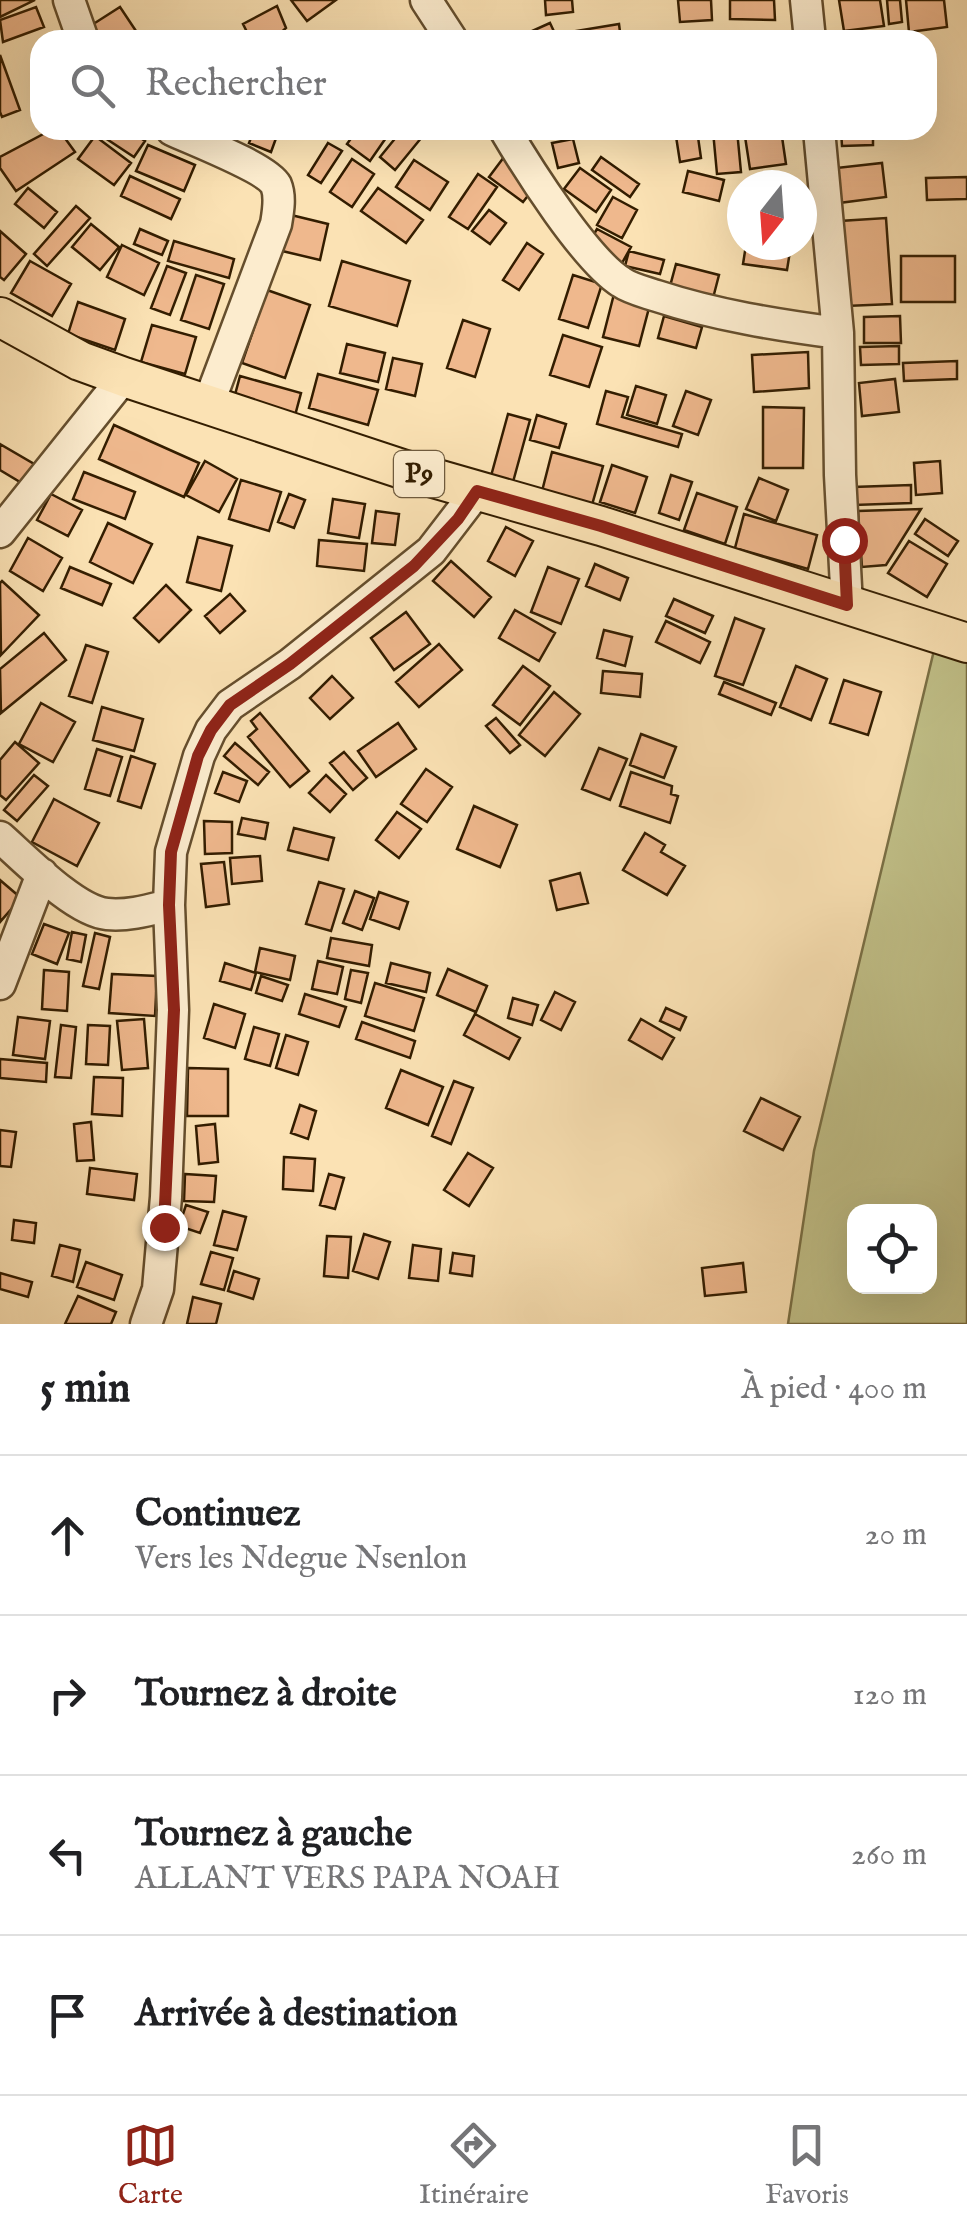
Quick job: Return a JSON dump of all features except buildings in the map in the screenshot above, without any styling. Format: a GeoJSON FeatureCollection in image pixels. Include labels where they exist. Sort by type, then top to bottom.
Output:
{"type":"FeatureCollection","features":[{"type":"Feature","properties":{"kind":"main road","name":"P9"},"geometry":{"type":"LineString","coordinates":[[0,317],[80,361],[124,377],[967,644]]}},
{"type":"Feature","properties":{"kind":"street"},"geometry":{"type":"LineString","coordinates":[[69,0],[80,30]]}},
{"type":"Feature","properties":{"kind":"street"},"geometry":{"type":"LineString","coordinates":[[426,0],[446,30]]}},
{"type":"Feature","properties":{"kind":"street"},"geometry":{"type":"LineString","coordinates":[[806,0],[809,30]]}},
{"type":"Feature","properties":{"kind":"street"},"geometry":{"type":"LineString","coordinates":[[194,140],[260,170],[276,184],[279,204],[276,224],[208,405]]}},
{"type":"Feature","properties":{"kind":"street"},"geometry":{"type":"LineString","coordinates":[[511,140],[572,228],[606,271],[624,285],[681,304],[838,333]]}},
{"type":"Feature","properties":{"kind":"street"},"geometry":{"type":"LineString","coordinates":[[820,140],[838,333],[847,605]]}},
{"type":"Feature","properties":{"kind":"street"},"geometry":{"type":"LineString","coordinates":[[0,532],[124,377]]}},
{"type":"Feature","properties":{"kind":"street"},"geometry":{"type":"LineString","coordinates":[[146,1324],[158,1288],[166,1196],[174,1010],[169,905],[171,852],[182,807],[211,730],[230,705],[290,664],[431,551],[477,491]]}},
{"type":"Feature","properties":{"kind":"street"},"geometry":{"type":"LineString","coordinates":[[0,838],[61,892],[103,914],[134,914],[169,905]]}},
{"type":"Feature","properties":{"kind":"street"},"geometry":{"type":"LineString","coordinates":[[0,984],[42,874]]}},
{"type":"Feature","properties":{"kind":"green space"},"geometry":{"type":"Polygon","coordinates":[[[936,642],[967,654],[967,1324],[788,1324],[814,1151],[936,642]]]}},
{"type":"Feature","properties":{"kind":"route"},"geometry":{"type":"LineString","coordinates":[[164,1227],[174,1010],[169,905],[171,852],[198,756],[230,705],[290,664],[414,566],[458,519],[477,491],[601,526],[847,605],[844,540]]}}]}
